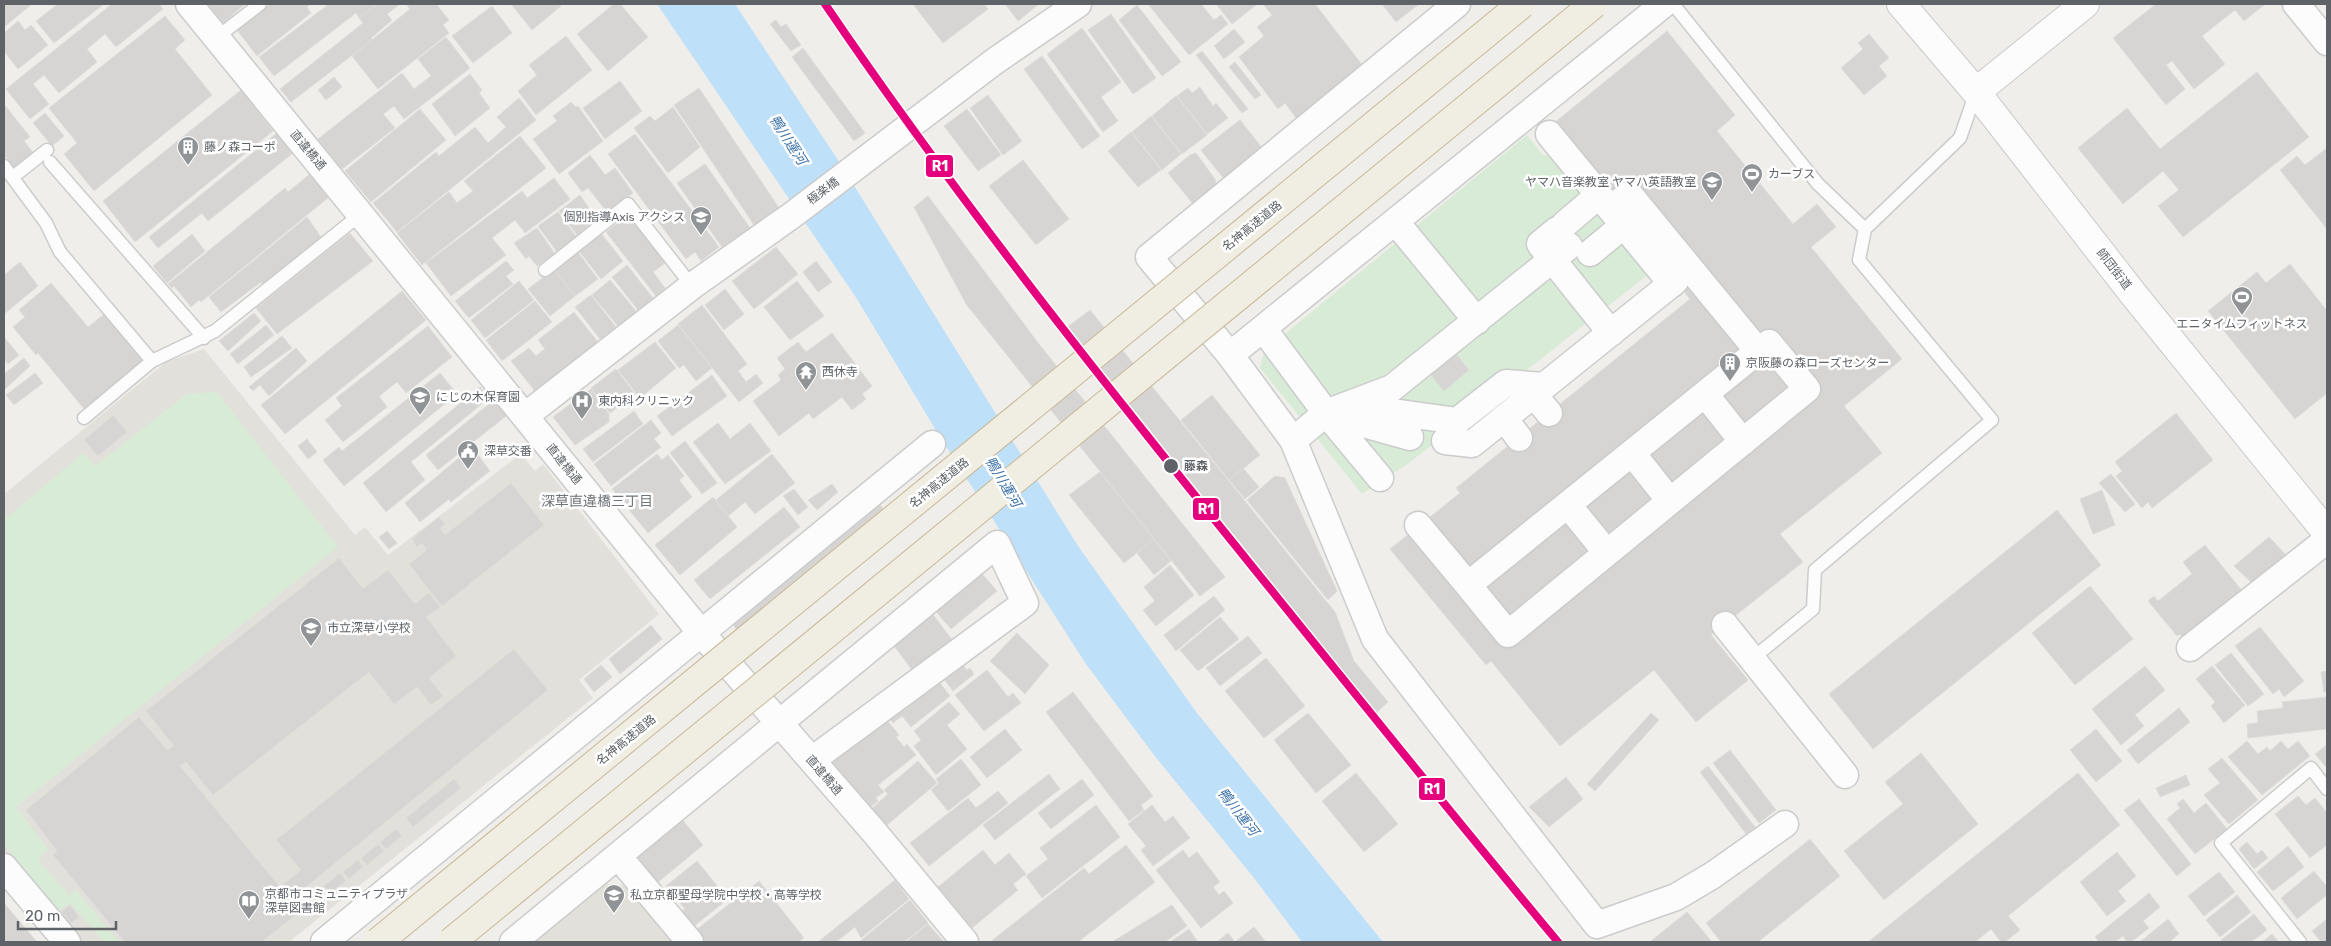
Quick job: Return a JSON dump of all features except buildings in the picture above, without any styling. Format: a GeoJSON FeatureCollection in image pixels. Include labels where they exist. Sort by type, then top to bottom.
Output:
{"type":"FeatureCollection","features":[{"type":"Feature","properties":{"kind":"highway","name":"名神高速道路"},"geometry":{"type":"LineString","coordinates":[[378,942],[1522,4]]}},
{"type":"Feature","properties":{"kind":"highway"},"geometry":{"type":"LineString","coordinates":[[452,942],[1594,4]]}},
{"type":"Feature","properties":{"kind":"street","name":"直違橋通"},"geometry":{"type":"LineString","coordinates":[[189,4],[702,634],[875,833],[965,942]]}},
{"type":"Feature","properties":{"kind":"street","name":"極楽橋"},"geometry":{"type":"LineString","coordinates":[[525,416],[692,286],[794,213],[995,61],[1078,4]]}},
{"type":"Feature","properties":{"kind":"street"},"geometry":{"type":"LineString","coordinates":[[1458,4],[1149,257],[1230,355],[1293,440],[1375,639],[1597,925],[1676,897],[1713,875],[1785,824]]}},
{"type":"Feature","properties":{"kind":"street"},"geometry":{"type":"LineString","coordinates":[[1230,355],[1664,4]]}},
{"type":"Feature","properties":{"kind":"street","name":"師団街道"},"geometry":{"type":"LineString","coordinates":[[1901,4],[1976,92],[2134,295],[2327,533]]}},
{"type":"Feature","properties":{"kind":"street"},"geometry":{"type":"LineString","coordinates":[[1976,92],[2085,4]]}},
{"type":"Feature","properties":{"kind":"street"},"geometry":{"type":"LineString","coordinates":[[2296,4],[2327,42]]}},
{"type":"Feature","properties":{"kind":"street"},"geometry":{"type":"LineString","coordinates":[[1445,441],[1472,444],[1512,428],[1611,333],[1674,283],[1544,128]]}},
{"type":"Feature","properties":{"kind":"street"},"geometry":{"type":"LineString","coordinates":[[1301,434],[1326,413],[1392,388],[1477,321],[1567,243],[1602,197],[1629,194],[1758,352]]}},
{"type":"Feature","properties":{"kind":"street"},"geometry":{"type":"LineString","coordinates":[[1567,243],[1602,197]]}},
{"type":"Feature","properties":{"kind":"street"},"geometry":{"type":"LineString","coordinates":[[1404,232],[1477,321]]}},
{"type":"Feature","properties":{"kind":"street"},"geometry":{"type":"LineString","coordinates":[[1567,243],[1611,333]]}},
{"type":"Feature","properties":{"kind":"street"},"geometry":{"type":"LineString","coordinates":[[1271,339],[1326,413],[1380,478]]}},
{"type":"Feature","properties":{"kind":"street"},"geometry":{"type":"LineString","coordinates":[[1418,525],[1508,634],[1807,389],[1769,343],[1468,585]]}},
{"type":"Feature","properties":{"kind":"street"},"geometry":{"type":"LineString","coordinates":[[1326,413],[1393,412],[1457,421],[1506,383],[1543,398]]}},
{"type":"Feature","properties":{"kind":"street"},"geometry":{"type":"LineString","coordinates":[[1706,394],[1743,442]]}},
{"type":"Feature","properties":{"kind":"street"},"geometry":{"type":"LineString","coordinates":[[1326,413],[1410,437]]}},
{"type":"Feature","properties":{"kind":"street"},"geometry":{"type":"LineString","coordinates":[[324,942],[932,444]]}},
{"type":"Feature","properties":{"kind":"street"},"geometry":{"type":"LineString","coordinates":[[1632,453],[1670,501]]}},
{"type":"Feature","properties":{"kind":"street"},"geometry":{"type":"LineString","coordinates":[[1568,505],[1607,553]]}},
{"type":"Feature","properties":{"kind":"street"},"geometry":{"type":"LineString","coordinates":[[2190,648],[2327,540]]}},
{"type":"Feature","properties":{"kind":"street"},"geometry":{"type":"LineString","coordinates":[[513,942],[997,544],[1025,603],[812,760]]}},
{"type":"Feature","properties":{"kind":"street"},"geometry":{"type":"LineString","coordinates":[[1725,625],[1845,775]]}},
{"type":"Feature","properties":{"kind":"street"},"geometry":{"type":"LineString","coordinates":[[618,856],[690,942]]}},
{"type":"Feature","properties":{"kind":"street"},"geometry":{"type":"LineString","coordinates":[[4,867],[67,942]]}},
{"type":"Feature","properties":{"kind":"lane"},"geometry":{"type":"LineString","coordinates":[[216,38],[260,4]]}},
{"type":"Feature","properties":{"kind":"lane"},"geometry":{"type":"LineString","coordinates":[[1673,4],[1818,184],[1865,229]]}},
{"type":"Feature","properties":{"kind":"lane"},"geometry":{"type":"LineString","coordinates":[[1752,659],[1813,609],[1815,570],[1992,420],[1859,260],[1865,229],[1960,138],[1976,92]]}},
{"type":"Feature","properties":{"kind":"lane"},"geometry":{"type":"LineString","coordinates":[[13,178],[48,156],[204,338]]}},
{"type":"Feature","properties":{"kind":"lane"},"geometry":{"type":"LineString","coordinates":[[4,166],[46,223],[60,252],[152,361]]}},
{"type":"Feature","properties":{"kind":"lane"},"geometry":{"type":"LineString","coordinates":[[545,270],[628,204],[692,286]]}},
{"type":"Feature","properties":{"kind":"lane"},"geometry":{"type":"LineString","coordinates":[[84,418],[152,361],[204,338],[215,331],[361,214]]}},
{"type":"Feature","properties":{"kind":"lane"},"geometry":{"type":"LineString","coordinates":[[2300,942],[2221,843],[2311,768],[2327,789]]}},
{"type":"Feature","properties":{"kind":"shaded area","name":"市立深草小学校"},"geometry":{"type":"Polygon","coordinates":[[[204,349],[355,535],[365,527],[388,555],[521,454],[535,471],[543,464],[659,614],[579,680],[593,698],[289,942],[82,942],[4,850],[4,494],[166,362],[204,349]]]}},
{"type":"Feature","properties":{"kind":"shaded area","name":"私立京都聖母学院中学校・高等学校"},"geometry":{"type":"Polygon","coordinates":[[[604,884],[637,886],[682,942],[535,942],[604,884]]]}},
{"type":"Feature","properties":{"kind":"green space"},"geometry":{"type":"Polygon","coordinates":[[[1527,135],[1543,155],[1550,155],[1655,269],[1409,463],[1362,494],[1260,368],[1264,351],[1527,135]]]}},
{"type":"Feature","properties":{"kind":"green space"},"geometry":{"type":"Polygon","coordinates":[[[217,392],[338,547],[16,807],[48,849],[38,860],[69,895],[76,890],[119,942],[104,942],[70,903],[59,911],[4,844],[4,520],[83,453],[95,466],[187,394],[217,392]]]}},
{"type":"Feature","properties":{"kind":"water","name":"鴨川運河"},"geometry":{"type":"Polygon","coordinates":[[[657,4],[735,4],[840,163],[1078,546],[1197,713],[1383,942],[1302,942],[1254,878],[1154,755],[1086,664],[940,437],[857,299],[657,4]]]}},
{"type":"Feature","properties":{"kind":"transit line","name":"R1"},"geometry":{"type":"LineString","coordinates":[[825,4],[967,203],[1066,333],[1167,461],[1558,942]]}},
{"type":"Feature","properties":{"kind":"place","name":"藤ノ森コーポ"},"geometry":{"type":"Point","coordinates":[188,166]}},
{"type":"Feature","properties":{"kind":"place","name":"カーブス"},"geometry":{"type":"Point","coordinates":[1752,193]}},
{"type":"Feature","properties":{"kind":"place","name":"ヤマハ音楽教室 ヤマハ英語教室"},"geometry":{"type":"Point","coordinates":[1712,201]}},
{"type":"Feature","properties":{"kind":"place","name":"個別指導Axis アクシス"},"geometry":{"type":"Point","coordinates":[701,236]}},
{"type":"Feature","properties":{"kind":"place","name":"エニタイムフィットネス"},"geometry":{"type":"Point","coordinates":[2242,316]}},
{"type":"Feature","properties":{"kind":"place","name":"京阪藤の森ローズセンター"},"geometry":{"type":"Point","coordinates":[1730,382]}},
{"type":"Feature","properties":{"kind":"place","name":"西休寺"},"geometry":{"type":"Point","coordinates":[806,391]}},
{"type":"Feature","properties":{"kind":"place","name":"にじの木保育園"},"geometry":{"type":"Point","coordinates":[420,416]}},
{"type":"Feature","properties":{"kind":"place","name":"東内科クリニック"},"geometry":{"type":"Point","coordinates":[582,420]}},
{"type":"Feature","properties":{"kind":"place","name":"藤森"},"geometry":{"type":"Point","coordinates":[1171,466]}},
{"type":"Feature","properties":{"kind":"place","name":"深草交番"},"geometry":{"type":"Point","coordinates":[468,470]}},
{"type":"Feature","properties":{"kind":"place","name":"市立深草小学校"},"geometry":{"type":"Point","coordinates":[311,647]}},
{"type":"Feature","properties":{"kind":"place","name":"私立京都聖母学院中学校・高等学校"},"geometry":{"type":"Point","coordinates":[614,914]}},
{"type":"Feature","properties":{"kind":"place","name":"京都市コミュニティプラザ 深草図書館"},"geometry":{"type":"Point","coordinates":[249,920]}},
{"type":"Feature","properties":{"kind":"district","name":"深草直違橋三丁目"},"geometry":{"type":"Point","coordinates":[597,501]}}]}
